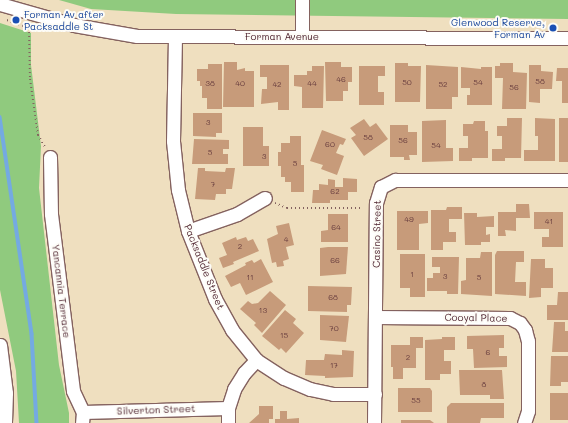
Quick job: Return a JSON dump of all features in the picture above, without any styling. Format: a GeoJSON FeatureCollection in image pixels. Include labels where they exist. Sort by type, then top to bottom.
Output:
{"type":"FeatureCollection","features":[{"type":"Feature","properties":{"kind":"street"},"geometry":{"type":"LineString","coordinates":[[302,0],[302,37]]}},
{"type":"Feature","properties":{"kind":"street","name":"Forman Avenue"},"geometry":{"type":"LineString","coordinates":[[0,4],[74,25],[101,31],[137,36],[568,38]]}},
{"type":"Feature","properties":{"kind":"street","name":"Packsaddle Street"},"geometry":{"type":"LineString","coordinates":[[175,37],[173,141],[178,190],[188,231],[215,299],[225,318],[232,330],[256,360],[284,378],[310,389],[333,394],[374,394]]}},
{"type":"Feature","properties":{"kind":"street","name":"Yancannia Terrace"},"geometry":{"type":"LineString","coordinates":[[50,157],[51,214],[73,391],[83,417]]}},
{"type":"Feature","properties":{"kind":"street","name":"Casino Street"},"geometry":{"type":"LineString","coordinates":[[374,423],[376,208],[378,194],[381,188],[395,180],[568,180]]}},
{"type":"Feature","properties":{"kind":"street"},"geometry":{"type":"LineString","coordinates":[[188,231],[237,214],[265,198]]}},
{"type":"Feature","properties":{"kind":"street","name":"Cooyal Place"},"geometry":{"type":"LineString","coordinates":[[375,317],[510,318],[520,323],[525,330],[528,341],[528,412],[524,423]]}},
{"type":"Feature","properties":{"kind":"street"},"geometry":{"type":"LineString","coordinates":[[0,345],[6,393],[5,423]]}},
{"type":"Feature","properties":{"kind":"street"},"geometry":{"type":"LineString","coordinates":[[228,423],[228,408],[234,389],[244,373],[256,360]]}},
{"type":"Feature","properties":{"kind":"street","name":"Silverton Street"},"geometry":{"type":"LineString","coordinates":[[83,417],[228,408]]}},
{"type":"Feature","properties":{"kind":"path"},"geometry":{"type":"LineString","coordinates":[[0,18],[29,28],[30,79],[38,134],[50,157]]}},
{"type":"Feature","properties":{"kind":"path"},"geometry":{"type":"LineString","coordinates":[[265,198],[286,208],[376,208]]}},
{"type":"Feature","properties":{"kind":"green space"},"geometry":{"type":"Polygon","coordinates":[[[59,0],[568,0],[568,19],[176,14],[91,9],[59,0]]]}},
{"type":"Feature","properties":{"kind":"green space"},"geometry":{"type":"Polygon","coordinates":[[[0,23],[31,33],[31,65],[41,146],[39,188],[59,365],[69,413],[69,423],[19,423],[16,371],[0,290],[0,23]]]}},
{"type":"Feature","properties":{"kind":"building"},"geometry":{"type":"Polygon","coordinates":[[[224,62],[237,62],[237,70],[245,68],[245,71],[254,71],[254,107],[223,107],[224,62]]]}},
{"type":"Feature","properties":{"kind":"building"},"geometry":{"type":"Polygon","coordinates":[[[325,62],[341,62],[341,67],[352,67],[352,82],[348,82],[348,91],[343,91],[343,101],[326,101],[325,62]]]}},
{"type":"Feature","properties":{"kind":"building"},"geometry":{"type":"Polygon","coordinates":[[[395,63],[408,63],[408,66],[421,66],[420,102],[395,102],[395,63]]]}},
{"type":"Feature","properties":{"kind":"building"},"geometry":{"type":"Polygon","coordinates":[[[500,63],[513,63],[513,72],[527,73],[526,109],[502,109],[503,78],[495,78],[495,66],[500,66],[500,63]]]}},
{"type":"Feature","properties":{"kind":"building"},"geometry":{"type":"Polygon","coordinates":[[[208,64],[222,64],[222,109],[207,109],[207,98],[202,98],[202,86],[200,86],[200,81],[197,81],[197,69],[208,69],[208,64]]]}},
{"type":"Feature","properties":{"kind":"building"},"geometry":{"type":"Polygon","coordinates":[[[260,65],[289,65],[289,110],[278,110],[278,102],[261,104],[262,89],[267,89],[267,77],[260,77],[260,65]]]}},
{"type":"Feature","properties":{"kind":"building"},"geometry":{"type":"Polygon","coordinates":[[[426,65],[458,67],[458,97],[452,97],[452,109],[426,109],[426,65]]]}},
{"type":"Feature","properties":{"kind":"building"},"geometry":{"type":"Polygon","coordinates":[[[529,65],[541,65],[541,71],[553,72],[552,89],[540,89],[540,103],[529,102],[529,65]]]}},
{"type":"Feature","properties":{"kind":"building"},"geometry":{"type":"Polygon","coordinates":[[[312,66],[324,66],[323,108],[302,108],[302,87],[294,86],[294,75],[307,75],[307,71],[312,71],[312,66]]]}},
{"type":"Feature","properties":{"kind":"building"},"geometry":{"type":"Polygon","coordinates":[[[359,66],[385,66],[385,76],[378,76],[378,92],[384,92],[384,105],[359,105],[359,66]]]}},
{"type":"Feature","properties":{"kind":"building"},"geometry":{"type":"Polygon","coordinates":[[[461,67],[481,69],[481,67],[492,67],[492,105],[467,105],[467,95],[470,95],[470,88],[461,88],[461,67]]]}},
{"type":"Feature","properties":{"kind":"building"},"geometry":{"type":"Polygon","coordinates":[[[557,68],[568,68],[568,103],[562,103],[562,81],[556,81],[557,68]]]}},
{"type":"Feature","properties":{"kind":"building"},"geometry":{"type":"Polygon","coordinates":[[[193,113],[222,113],[222,133],[216,133],[216,137],[193,136],[193,113]]]}},
{"type":"Feature","properties":{"kind":"building"},"geometry":{"type":"Polygon","coordinates":[[[507,118],[522,118],[521,158],[505,158],[505,161],[492,161],[492,149],[502,149],[502,136],[497,136],[497,126],[507,126],[507,118]]]}},
{"type":"Feature","properties":{"kind":"building"},"geometry":{"type":"Polygon","coordinates":[[[535,118],[555,119],[555,161],[524,161],[524,150],[538,150],[538,136],[535,136],[535,118]]]}},
{"type":"Feature","properties":{"kind":"building"},"geometry":{"type":"Polygon","coordinates":[[[559,118],[568,118],[568,162],[559,162],[559,118]]]}},
{"type":"Feature","properties":{"kind":"building"},"geometry":{"type":"Polygon","coordinates":[[[364,119],[370,127],[376,123],[388,139],[364,156],[351,138],[356,135],[350,128],[364,119]]]}},
{"type":"Feature","properties":{"kind":"building"},"geometry":{"type":"Polygon","coordinates":[[[446,120],[446,148],[453,148],[453,161],[422,162],[422,121],[446,120]]]}},
{"type":"Feature","properties":{"kind":"building"},"geometry":{"type":"Polygon","coordinates":[[[474,121],[485,121],[485,131],[488,131],[488,158],[472,158],[472,161],[459,161],[459,148],[468,148],[468,136],[463,136],[463,124],[473,124],[474,121]]]}},
{"type":"Feature","properties":{"kind":"building"},"geometry":{"type":"Polygon","coordinates":[[[390,125],[408,125],[408,132],[417,132],[417,155],[409,155],[410,160],[404,160],[404,157],[390,157],[390,125]]]}},
{"type":"Feature","properties":{"kind":"building"},"geometry":{"type":"Polygon","coordinates":[[[243,127],[263,127],[263,146],[269,146],[269,166],[243,166],[243,127]]]}},
{"type":"Feature","properties":{"kind":"building"},"geometry":{"type":"Polygon","coordinates":[[[322,130],[346,139],[343,145],[340,144],[336,153],[344,156],[337,175],[321,169],[323,165],[310,161],[322,130]]]}},
{"type":"Feature","properties":{"kind":"building"},"geometry":{"type":"Polygon","coordinates":[[[290,136],[301,136],[301,165],[304,165],[304,192],[291,192],[291,182],[285,182],[285,177],[281,177],[281,166],[278,166],[278,152],[281,152],[281,143],[290,143],[290,136]]]}},
{"type":"Feature","properties":{"kind":"building"},"geometry":{"type":"Polygon","coordinates":[[[194,139],[229,140],[229,149],[223,149],[223,154],[228,154],[228,164],[192,164],[194,139]]]}},
{"type":"Feature","properties":{"kind":"building"},"geometry":{"type":"Polygon","coordinates":[[[198,168],[205,168],[205,171],[225,172],[226,168],[235,168],[232,189],[226,189],[226,194],[216,194],[215,200],[195,199],[198,168]]]}},
{"type":"Feature","properties":{"kind":"building"},"geometry":{"type":"Polygon","coordinates":[[[343,178],[357,179],[357,192],[348,192],[348,200],[330,200],[330,203],[312,203],[313,190],[319,190],[319,184],[328,185],[328,179],[335,180],[335,187],[343,187],[343,178]]]}},
{"type":"Feature","properties":{"kind":"building"},"geometry":{"type":"Polygon","coordinates":[[[516,204],[529,204],[530,218],[516,218],[516,231],[505,230],[506,236],[498,236],[498,212],[516,212],[516,204]]]}},
{"type":"Feature","properties":{"kind":"building"},"geometry":{"type":"Polygon","coordinates":[[[447,207],[462,207],[462,219],[449,219],[449,232],[456,232],[456,242],[443,242],[443,250],[431,250],[431,210],[446,210],[447,207]]]}},
{"type":"Feature","properties":{"kind":"building"},"geometry":{"type":"Polygon","coordinates":[[[397,211],[428,211],[428,223],[419,224],[419,250],[397,250],[397,211]]]}},
{"type":"Feature","properties":{"kind":"building"},"geometry":{"type":"Polygon","coordinates":[[[534,212],[563,212],[563,247],[542,247],[542,237],[549,237],[549,229],[534,229],[534,212]]]}},
{"type":"Feature","properties":{"kind":"building"},"geometry":{"type":"Polygon","coordinates":[[[464,213],[477,213],[477,217],[494,216],[494,227],[486,227],[486,235],[490,234],[490,242],[481,242],[481,245],[465,245],[464,213]]]}},
{"type":"Feature","properties":{"kind":"building"},"geometry":{"type":"Polygon","coordinates":[[[328,214],[348,214],[348,242],[321,242],[321,231],[328,230],[328,214]]]}},
{"type":"Feature","properties":{"kind":"building"},"geometry":{"type":"Polygon","coordinates":[[[289,223],[294,245],[286,247],[289,259],[283,261],[284,266],[277,267],[276,262],[272,263],[267,239],[278,234],[276,226],[289,223]]]}},
{"type":"Feature","properties":{"kind":"building"},"geometry":{"type":"Polygon","coordinates":[[[236,237],[237,240],[246,237],[248,241],[253,239],[259,251],[223,268],[219,258],[227,255],[222,243],[236,237]]]}},
{"type":"Feature","properties":{"kind":"building"},"geometry":{"type":"Polygon","coordinates":[[[348,247],[346,274],[320,276],[320,248],[348,247]]]}},
{"type":"Feature","properties":{"kind":"building"},"geometry":{"type":"Polygon","coordinates":[[[497,251],[524,251],[524,262],[516,262],[515,282],[526,282],[526,296],[495,294],[495,255],[497,251]]]}},
{"type":"Feature","properties":{"kind":"building"},"geometry":{"type":"Polygon","coordinates":[[[481,252],[492,252],[492,296],[461,294],[461,281],[466,280],[466,258],[480,258],[481,252]]]}},
{"type":"Feature","properties":{"kind":"building"},"geometry":{"type":"Polygon","coordinates":[[[400,254],[425,254],[425,297],[410,297],[410,288],[400,288],[400,254]]]}},
{"type":"Feature","properties":{"kind":"building"},"geometry":{"type":"Polygon","coordinates":[[[432,257],[459,257],[458,294],[447,294],[447,291],[427,291],[427,278],[433,278],[433,273],[440,273],[440,267],[432,267],[432,257]]]}},
{"type":"Feature","properties":{"kind":"building"},"geometry":{"type":"Polygon","coordinates":[[[261,259],[273,282],[246,295],[240,283],[231,287],[225,276],[246,265],[245,263],[252,260],[254,263],[261,259]]]}},
{"type":"Feature","properties":{"kind":"building"},"geometry":{"type":"Polygon","coordinates":[[[531,259],[545,259],[545,268],[553,268],[553,288],[541,288],[541,297],[529,298],[531,259]]]}},
{"type":"Feature","properties":{"kind":"building"},"geometry":{"type":"Polygon","coordinates":[[[308,286],[352,287],[351,305],[347,305],[347,312],[308,311],[308,286]]]}},
{"type":"Feature","properties":{"kind":"building"},"geometry":{"type":"Polygon","coordinates":[[[270,291],[286,305],[262,333],[254,325],[256,323],[240,309],[248,301],[252,304],[258,303],[270,291]]]}},
{"type":"Feature","properties":{"kind":"building"},"geometry":{"type":"Polygon","coordinates":[[[558,292],[568,292],[568,320],[547,320],[547,305],[557,305],[558,292]]]}},
{"type":"Feature","properties":{"kind":"building"},"geometry":{"type":"Polygon","coordinates":[[[285,310],[296,319],[293,323],[304,333],[286,353],[281,348],[279,350],[262,336],[285,310]]]}},
{"type":"Feature","properties":{"kind":"building"},"geometry":{"type":"Polygon","coordinates":[[[320,315],[349,316],[346,342],[320,340],[320,315]]]}},
{"type":"Feature","properties":{"kind":"building"},"geometry":{"type":"Polygon","coordinates":[[[554,322],[565,322],[565,331],[568,331],[568,352],[552,352],[554,322]]]}},
{"type":"Feature","properties":{"kind":"building"},"geometry":{"type":"Polygon","coordinates":[[[504,335],[504,348],[499,348],[499,356],[507,356],[507,367],[474,368],[473,349],[467,349],[467,336],[504,335]]]}},
{"type":"Feature","properties":{"kind":"building"},"geometry":{"type":"Polygon","coordinates":[[[410,337],[423,337],[423,348],[416,348],[416,368],[403,368],[403,379],[393,379],[393,367],[391,367],[391,345],[410,345],[410,337]]]}},
{"type":"Feature","properties":{"kind":"building"},"geometry":{"type":"Polygon","coordinates":[[[442,337],[455,337],[455,350],[444,350],[444,361],[451,361],[451,374],[440,374],[440,380],[425,380],[425,340],[442,339],[442,337]]]}},
{"type":"Feature","properties":{"kind":"building"},"geometry":{"type":"Polygon","coordinates":[[[342,350],[354,351],[353,377],[325,378],[325,376],[305,375],[306,360],[324,360],[325,354],[342,355],[342,350]]]}},
{"type":"Feature","properties":{"kind":"building"},"geometry":{"type":"Polygon","coordinates":[[[551,356],[568,356],[568,382],[561,382],[561,386],[550,386],[551,356]]]}},
{"type":"Feature","properties":{"kind":"building"},"geometry":{"type":"Polygon","coordinates":[[[459,370],[502,370],[504,399],[490,399],[490,395],[460,395],[459,370]]]}},
{"type":"Feature","properties":{"kind":"building"},"geometry":{"type":"Polygon","coordinates":[[[398,388],[430,388],[432,391],[432,412],[398,412],[398,388]]]}},
{"type":"Feature","properties":{"kind":"building"},"geometry":{"type":"Polygon","coordinates":[[[550,393],[568,393],[568,420],[550,420],[550,393]]]}},
{"type":"Feature","properties":{"kind":"building"},"geometry":{"type":"Polygon","coordinates":[[[451,403],[504,403],[504,418],[481,418],[480,423],[447,423],[447,407],[451,403]]]}},
{"type":"Feature","properties":{"kind":"building"},"geometry":{"type":"Polygon","coordinates":[[[259,406],[273,406],[273,419],[269,419],[269,423],[249,423],[259,414],[259,406]]]}},
{"type":"Feature","properties":{"kind":"building"},"geometry":{"type":"Polygon","coordinates":[[[280,411],[287,411],[287,419],[299,418],[299,423],[275,423],[275,419],[280,419],[280,411]]]}},
{"type":"Feature","properties":{"kind":"building"},"geometry":{"type":"Polygon","coordinates":[[[401,420],[430,420],[434,423],[401,423],[401,420]]]}},
{"type":"Feature","properties":{"kind":"waterway"},"geometry":{"type":"LineString","coordinates":[[0,117],[32,334],[37,423]]}},
{"type":"Feature","properties":{"kind":"place","name":"Forman Av after Packsaddle St"},"geometry":{"type":"Point","coordinates":[16,20]}},
{"type":"Feature","properties":{"kind":"place","name":"Glenwood Reserve, Forman Av"},"geometry":{"type":"Point","coordinates":[553,28]}}]}
